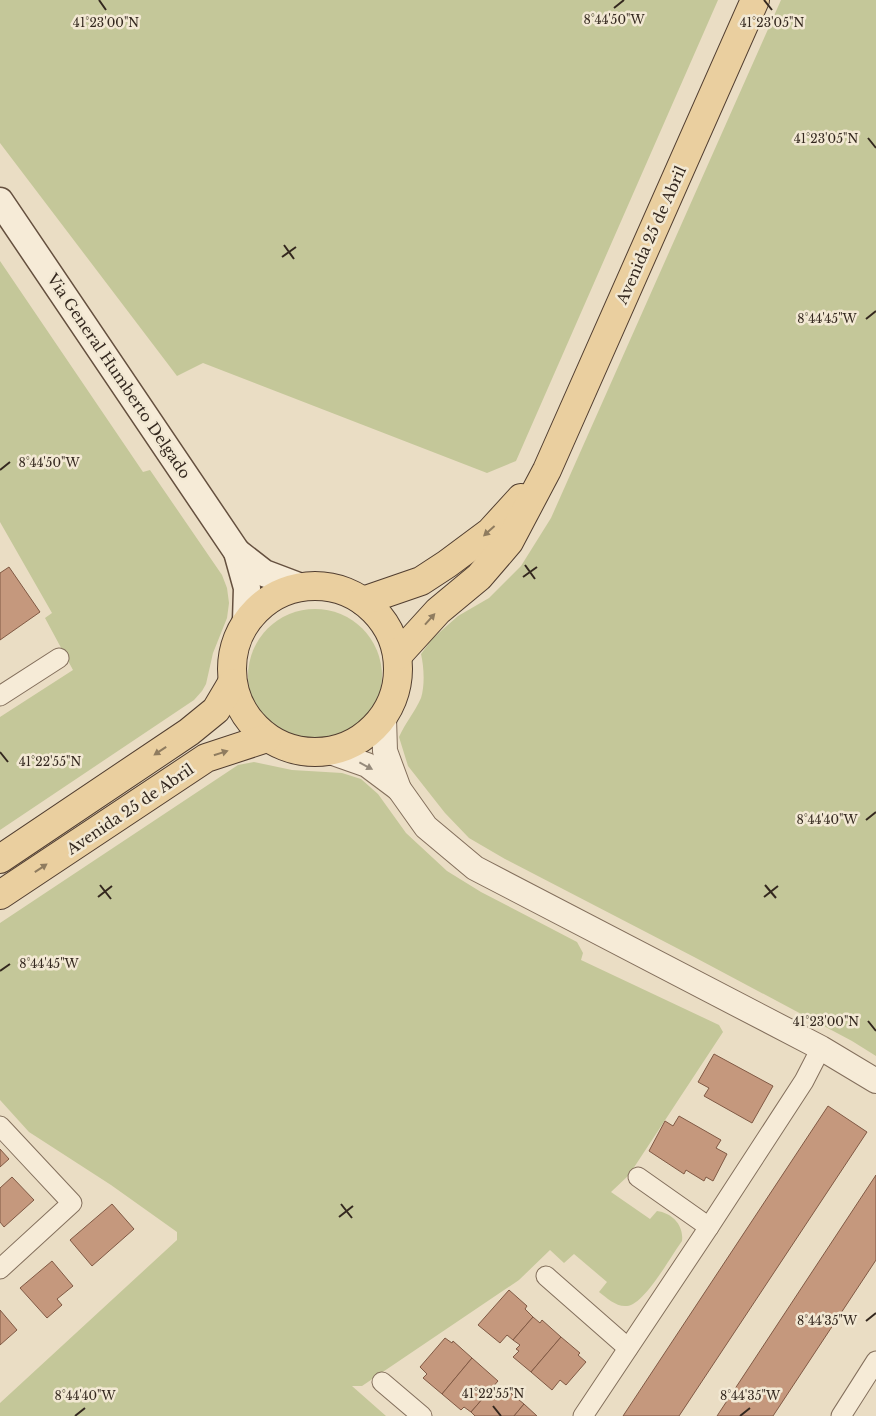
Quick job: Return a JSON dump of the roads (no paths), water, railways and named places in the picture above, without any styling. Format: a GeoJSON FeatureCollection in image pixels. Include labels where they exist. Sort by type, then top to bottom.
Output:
{"type":"FeatureCollection","features":[{"type":"Feature","properties":{"kind":"main road","name":"Avenida 25 de Abril"},"geometry":{"type":"LineString","coordinates":[[398,655],[438,611],[479,577],[509,542],[547,470],[755,0]]}},
{"type":"Feature","properties":{"kind":"main road","name":"Via General Humberto Delgado"},"geometry":{"type":"LineString","coordinates":[[0,201],[237,552],[264,574],[301,587]]}},
{"type":"Feature","properties":{"kind":"main road","name":"Avenida 25 de Abril"},"geometry":{"type":"LineString","coordinates":[[363,601],[420,581],[446,564],[490,532],[547,470]]}},
{"type":"Feature","properties":{"kind":"main road","name":"Via General Humberto Delgado"},"geometry":{"type":"LineString","coordinates":[[237,552],[247,588],[246,621]]}},
{"type":"Feature","properties":{"kind":"main road"},"geometry":{"type":"LineString","coordinates":[[323,586],[344,590],[363,601],[379,616],[391,634],[398,655],[399,677],[394,698],[384,718],[369,734],[350,745],[330,752],[308,753],[286,748],[267,738],[251,723],[239,704],[232,684],[232,661],[236,640],[246,621],[261,605],[280,593],[301,587],[323,586]]}},
{"type":"Feature","properties":{"kind":"main road","name":"Avenida 25 de Abril"},"geometry":{"type":"LineString","coordinates":[[0,859],[189,732],[216,710],[232,684]]}},
{"type":"Feature","properties":{"kind":"main road","name":"Avenida 25 de Abril"},"geometry":{"type":"LineString","coordinates":[[0,895],[206,758],[267,738]]}},
{"type":"Feature","properties":{"kind":"street"},"geometry":{"type":"LineString","coordinates":[[0,696],[59,658]]}},
{"type":"Feature","properties":{"kind":"street"},"geometry":{"type":"LineString","coordinates":[[384,718],[385,751],[399,789],[426,827],[475,868],[821,1048],[876,1081]]}},
{"type":"Feature","properties":{"kind":"street"},"geometry":{"type":"LineString","coordinates":[[330,752],[367,765],[399,789]]}},
{"type":"Feature","properties":{"kind":"street"},"geometry":{"type":"LineString","coordinates":[[583,1416],[804,1081],[821,1048]]}},
{"type":"Feature","properties":{"kind":"street"},"geometry":{"type":"LineString","coordinates":[[0,1126],[72,1203],[0,1269]]}},
{"type":"Feature","properties":{"kind":"street"},"geometry":{"type":"LineString","coordinates":[[638,1177],[709,1227]]}},
{"type":"Feature","properties":{"kind":"street"},"geometry":{"type":"LineString","coordinates":[[546,1276],[628,1348]]}},
{"type":"Feature","properties":{"kind":"street"},"geometry":{"type":"LineString","coordinates":[[841,1416],[876,1361]]}},
{"type":"Feature","properties":{"kind":"street"},"geometry":{"type":"LineString","coordinates":[[382,1382],[422,1416]]}}]}
